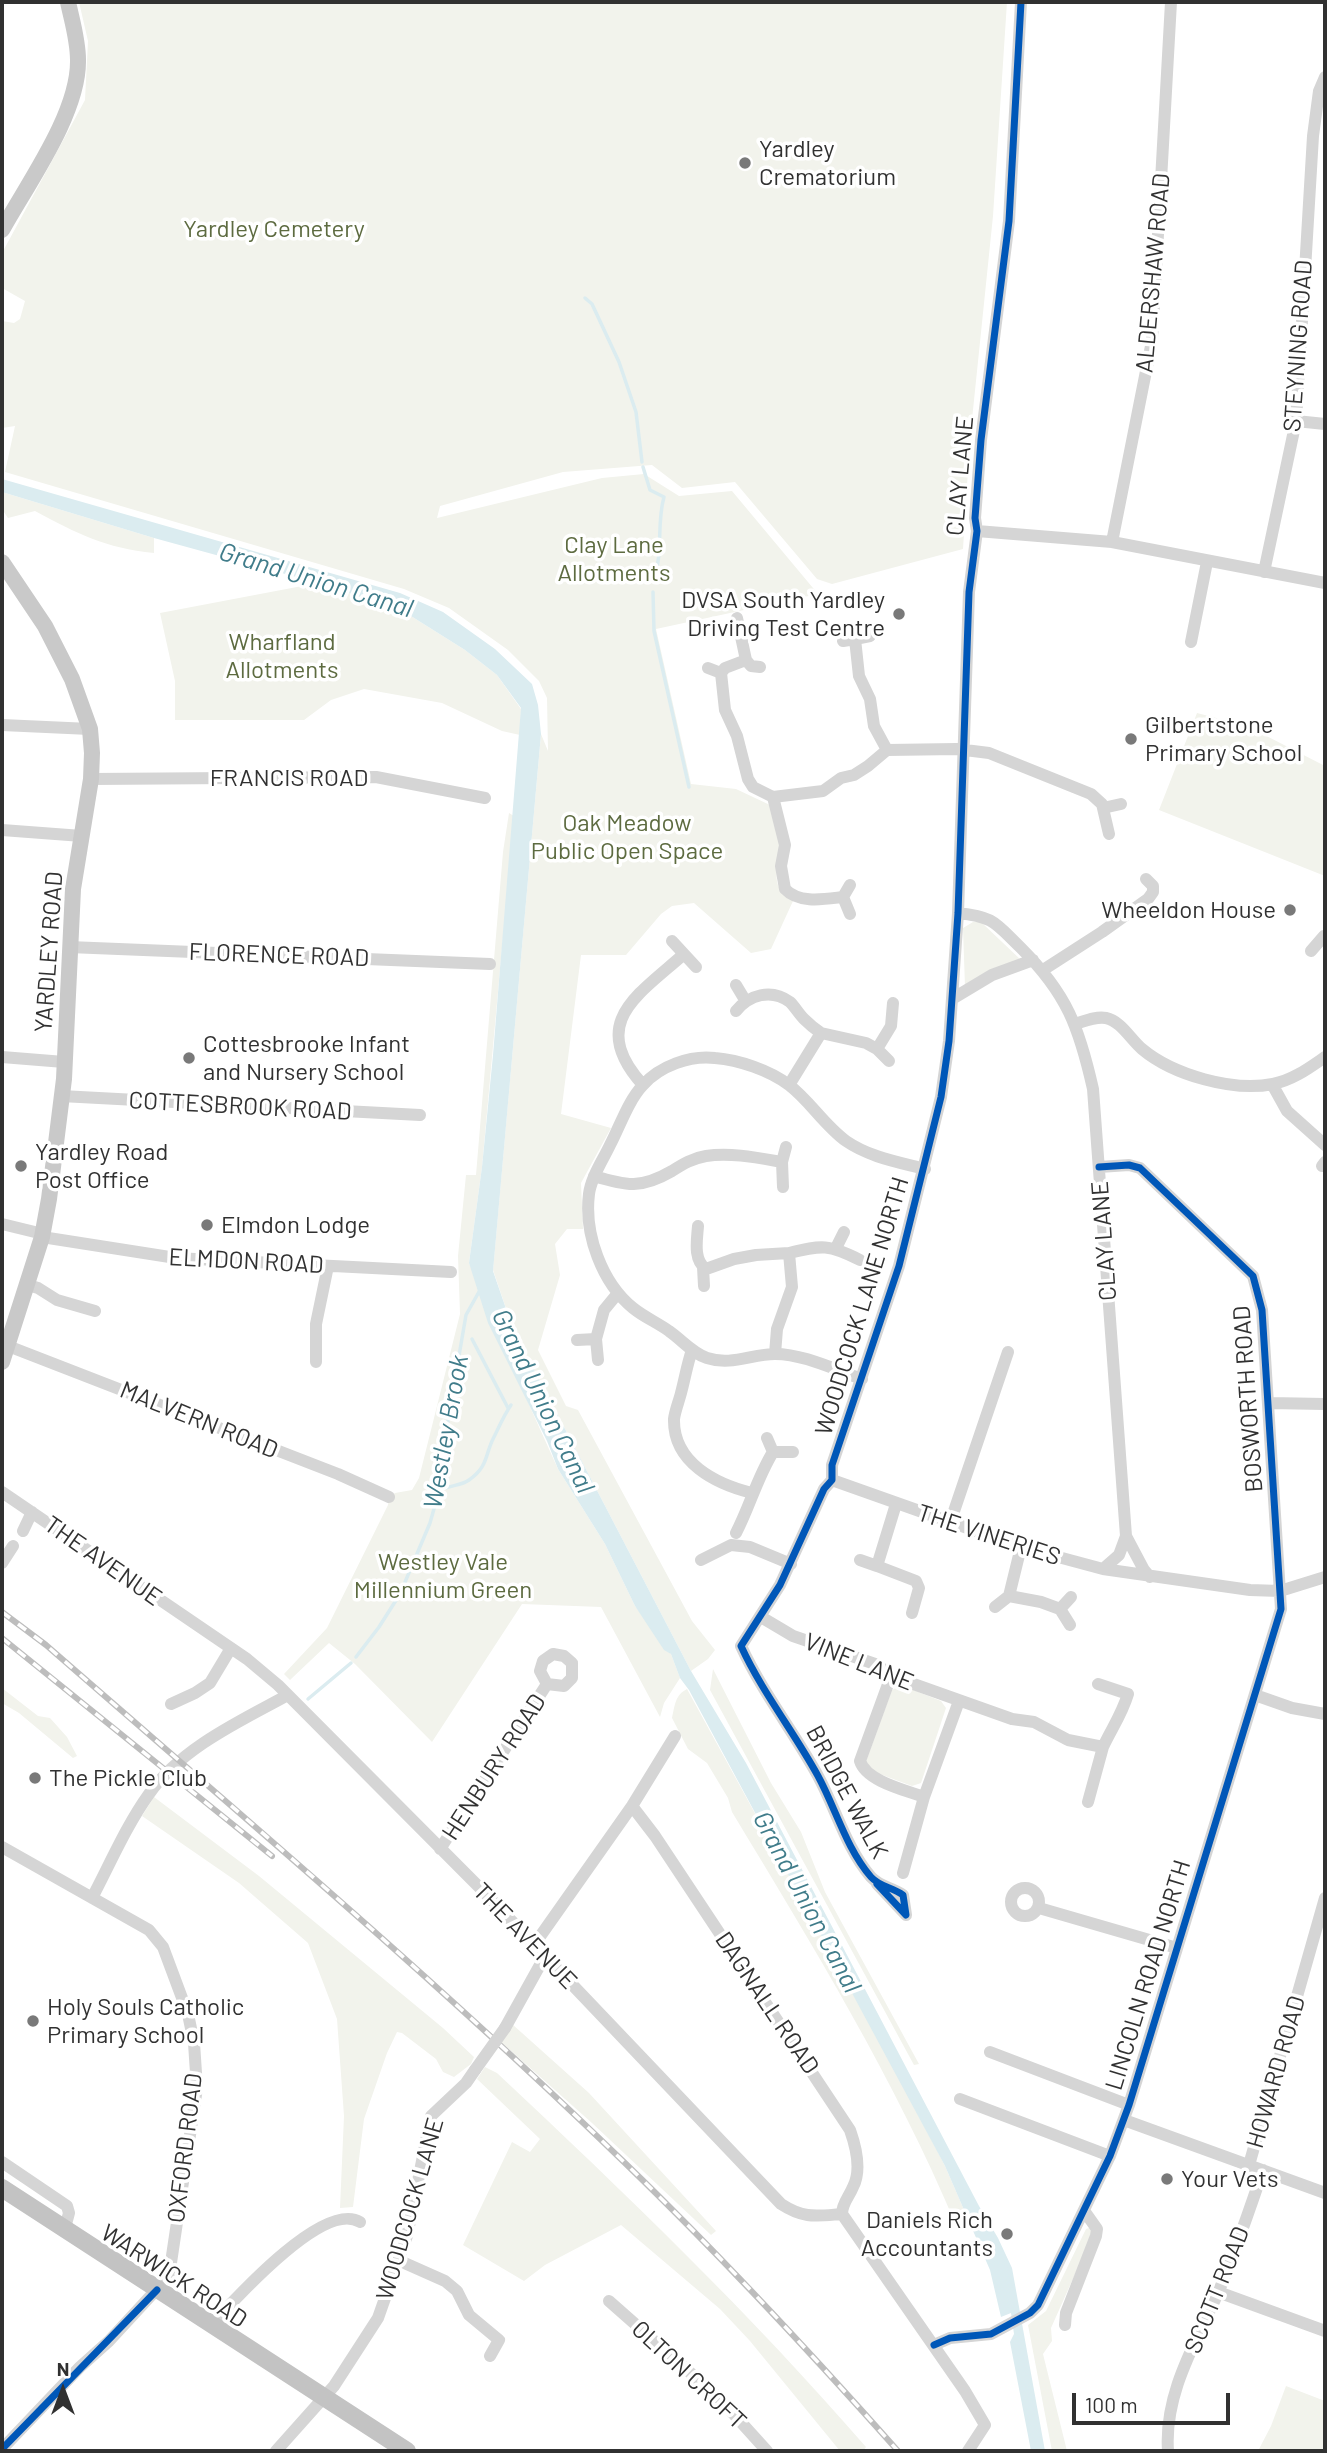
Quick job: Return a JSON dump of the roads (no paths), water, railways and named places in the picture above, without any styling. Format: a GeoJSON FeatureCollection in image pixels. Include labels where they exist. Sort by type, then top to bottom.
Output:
{"type":"FeatureCollection","features":[{"type":"Feature","properties":{"kind":"highway","name":"WARWICK ROAD"},"geometry":{"type":"LineString","coordinates":[[2,2188],[407,2451]]}},
{"type":"Feature","properties":{"kind":"main road"},"geometry":{"type":"LineString","coordinates":[[2,230],[66,117],[75,88],[77,41],[68,2]]}},
{"type":"Feature","properties":{"kind":"main road","name":"YARDLEY ROAD"},"geometry":{"type":"LineString","coordinates":[[2,562],[50,634],[72,679],[90,729],[92,753],[91,779],[74,889],[61,1096],[43,1235],[2,1362]]}},
{"type":"Feature","properties":{"kind":"street","name":"CLAY LANE"},"geometry":{"type":"LineString","coordinates":[[1021,2],[1009,221],[981,440],[975,518],[977,531],[969,592],[958,913],[986,917],[1033,960],[1058,990],[1075,1024],[1093,1090],[1126,1536],[1150,1577]]}},
{"type":"Feature","properties":{"kind":"street","name":"ALDERSHAW ROAD"},"geometry":{"type":"LineString","coordinates":[[1112,542],[1152,341],[1171,2]]}},
{"type":"Feature","properties":{"kind":"street","name":"STEYNING ROAD"},"geometry":{"type":"LineString","coordinates":[[1264,572],[1296,421],[1313,136],[1319,91],[1325,77]]}},
{"type":"Feature","properties":{"kind":"street"},"geometry":{"type":"LineString","coordinates":[[1296,421],[1325,424]]}},
{"type":"Feature","properties":{"kind":"street"},"geometry":{"type":"LineString","coordinates":[[977,531],[1112,542],[1325,583]]}},
{"type":"Feature","properties":{"kind":"street"},"geometry":{"type":"LineString","coordinates":[[1191,642],[1207,562]]}},
{"type":"Feature","properties":{"kind":"street"},"geometry":{"type":"LineString","coordinates":[[737,618],[746,660],[751,666],[760,667]]}},
{"type":"Feature","properties":{"kind":"street"},"geometry":{"type":"LineString","coordinates":[[870,636],[849,640],[859,676],[870,699],[874,726],[887,750]]}},
{"type":"Feature","properties":{"kind":"street"},"geometry":{"type":"LineString","coordinates":[[746,660],[725,668],[721,673],[725,710],[737,736],[748,779],[754,787],[773,797],[822,792],[868,766],[887,750],[964,749],[989,753],[1091,794],[1103,808],[1108,834]]}},
{"type":"Feature","properties":{"kind":"street"},"geometry":{"type":"LineString","coordinates":[[708,668],[721,673]]}},
{"type":"Feature","properties":{"kind":"street"},"geometry":{"type":"LineString","coordinates":[[2,725],[90,729]]}},
{"type":"Feature","properties":{"kind":"street","name":"FRANCIS ROAD"},"geometry":{"type":"LineString","coordinates":[[91,779],[376,778],[485,798]]}},
{"type":"Feature","properties":{"kind":"street"},"geometry":{"type":"LineString","coordinates":[[773,797],[785,845],[781,866],[785,889],[805,898],[847,891],[849,914]]}},
{"type":"Feature","properties":{"kind":"street"},"geometry":{"type":"LineString","coordinates":[[1103,808],[1121,804]]}},
{"type":"Feature","properties":{"kind":"street"},"geometry":{"type":"LineString","coordinates":[[2,830],[82,836]]}},
{"type":"Feature","properties":{"kind":"street"},"geometry":{"type":"LineString","coordinates":[[1043,970],[1102,933],[1148,899],[1153,892],[1153,886],[1146,879]]}},
{"type":"Feature","properties":{"kind":"street","name":"WOODCOCK LANE NORTH"},"geometry":{"type":"LineString","coordinates":[[741,1646],[791,1564],[824,1489],[831,1480],[832,1465],[899,1266],[941,1097],[958,913]]}},
{"type":"Feature","properties":{"kind":"street"},"geometry":{"type":"LineString","coordinates":[[1311,951],[1324,936],[1325,938]]}},
{"type":"Feature","properties":{"kind":"street"},"geometry":{"type":"LineString","coordinates":[[672,941],[696,967]]}},
{"type":"Feature","properties":{"kind":"street","name":"FLORENCE ROAD"},"geometry":{"type":"LineString","coordinates":[[69,947],[490,964]]}},
{"type":"Feature","properties":{"kind":"street"},"geometry":{"type":"LineString","coordinates":[[643,1085],[628,1069],[623,1058],[619,1046],[620,1020],[625,1008],[684,954]]}},
{"type":"Feature","properties":{"kind":"street"},"geometry":{"type":"LineString","coordinates":[[952,999],[992,975],[1033,960]]}},
{"type":"Feature","properties":{"kind":"street"},"geometry":{"type":"LineString","coordinates":[[736,985],[745,1000]]}},
{"type":"Feature","properties":{"kind":"street"},"geometry":{"type":"LineString","coordinates":[[736,1011],[745,1000],[754,996],[780,997],[821,1033],[866,1043],[889,1061]]}},
{"type":"Feature","properties":{"kind":"street"},"geometry":{"type":"LineString","coordinates":[[877,1049],[891,1026],[893,1003]]}},
{"type":"Feature","properties":{"kind":"street"},"geometry":{"type":"LineString","coordinates":[[1075,1024],[1092,1018],[1105,1018],[1119,1026],[1163,1065],[1228,1083],[1254,1086],[1272,1084],[1289,1079],[1325,1057]]}},
{"type":"Feature","properties":{"kind":"street"},"geometry":{"type":"LineString","coordinates":[[789,1085],[821,1033]]}},
{"type":"Feature","properties":{"kind":"street"},"geometry":{"type":"LineString","coordinates":[[2,1056],[64,1062]]}},
{"type":"Feature","properties":{"kind":"street"},"geometry":{"type":"LineString","coordinates":[[862,1379],[803,1359],[775,1354],[724,1362],[705,1358],[692,1350],[670,1331],[634,1308],[618,1293],[598,1258],[590,1223],[589,1192],[594,1176],[643,1085],[662,1070],[691,1059],[715,1058],[759,1069],[789,1085],[824,1122],[856,1147],[871,1155],[925,1169]]}},
{"type":"Feature","properties":{"kind":"street"},"geometry":{"type":"LineString","coordinates":[[1272,1084],[1287,1111],[1325,1144]]}},
{"type":"Feature","properties":{"kind":"street","name":"COTTESBROOK ROAD"},"geometry":{"type":"LineString","coordinates":[[61,1096],[420,1115]]}},
{"type":"Feature","properties":{"kind":"street"},"geometry":{"type":"LineString","coordinates":[[783,1187],[782,1162],[786,1147]]}},
{"type":"Feature","properties":{"kind":"street"},"geometry":{"type":"LineString","coordinates":[[594,1176],[632,1185],[656,1180],[691,1160],[706,1156],[782,1162]]}},
{"type":"Feature","properties":{"kind":"street","name":"BOSWORTH ROAD"},"geometry":{"type":"LineString","coordinates":[[1099,1167],[1129,1165],[1140,1168],[1253,1276],[1262,1310],[1280,1591]]}},
{"type":"Feature","properties":{"kind":"street","name":"ELMDON ROAD"},"geometry":{"type":"LineString","coordinates":[[2,1224],[43,1235],[176,1258],[451,1272]]}},
{"type":"Feature","properties":{"kind":"street"},"geometry":{"type":"LineString","coordinates":[[698,1226],[696,1245],[703,1268],[704,1286]]}},
{"type":"Feature","properties":{"kind":"street"},"geometry":{"type":"LineString","coordinates":[[836,1248],[844,1232]]}},
{"type":"Feature","properties":{"kind":"street"},"geometry":{"type":"LineString","coordinates":[[703,1268],[710,1269],[734,1259],[789,1253],[822,1246],[836,1248],[860,1260]]}},
{"type":"Feature","properties":{"kind":"street"},"geometry":{"type":"LineString","coordinates":[[775,1354],[777,1329],[792,1287],[789,1253]]}},
{"type":"Feature","properties":{"kind":"street"},"geometry":{"type":"LineString","coordinates":[[316,1362],[316,1324],[328,1266]]}},
{"type":"Feature","properties":{"kind":"street"},"geometry":{"type":"LineString","coordinates":[[28,1285],[57,1300],[95,1311]]}},
{"type":"Feature","properties":{"kind":"street"},"geometry":{"type":"LineString","coordinates":[[598,1360],[596,1339],[604,1310],[618,1293]]}},
{"type":"Feature","properties":{"kind":"street"},"geometry":{"type":"LineString","coordinates":[[578,1340],[596,1339]]}},
{"type":"Feature","properties":{"kind":"street","name":"MALVERN ROAD"},"geometry":{"type":"LineString","coordinates":[[8,1346],[338,1474],[390,1497]]}},
{"type":"Feature","properties":{"kind":"street"},"geometry":{"type":"LineString","coordinates":[[692,1350],[674,1417],[677,1437],[696,1468],[708,1477],[733,1489],[752,1493]]}},
{"type":"Feature","properties":{"kind":"street"},"geometry":{"type":"LineString","coordinates":[[950,1523],[1008,1352]]}},
{"type":"Feature","properties":{"kind":"street"},"geometry":{"type":"LineString","coordinates":[[1269,1403],[1325,1404]]}},
{"type":"Feature","properties":{"kind":"street"},"geometry":{"type":"LineString","coordinates":[[767,1438],[773,1452]]}},
{"type":"Feature","properties":{"kind":"street"},"geometry":{"type":"LineString","coordinates":[[736,1532],[773,1452]]}},
{"type":"Feature","properties":{"kind":"street"},"geometry":{"type":"LineString","coordinates":[[773,1452],[793,1452]]}},
{"type":"Feature","properties":{"kind":"street","name":"THE VINERIES"},"geometry":{"type":"LineString","coordinates":[[831,1480],[1021,1547],[1102,1569],[1150,1577]]}},
{"type":"Feature","properties":{"kind":"street","name":"THE AVENUE"},"geometry":{"type":"LineString","coordinates":[[2,1492],[263,1672],[545,1956],[781,2204],[795,2213],[812,2217],[842,2214]]}},
{"type":"Feature","properties":{"kind":"street"},"geometry":{"type":"LineString","coordinates":[[877,1566],[896,1504]]}},
{"type":"Feature","properties":{"kind":"street"},"geometry":{"type":"LineString","coordinates":[[23,1531],[32,1512]]}},
{"type":"Feature","properties":{"kind":"street"},"geometry":{"type":"LineString","coordinates":[[1102,1569],[1119,1555],[1126,1536]]}},
{"type":"Feature","properties":{"kind":"street"},"geometry":{"type":"LineString","coordinates":[[701,1560],[731,1545],[750,1547],[791,1564]]}},
{"type":"Feature","properties":{"kind":"street"},"geometry":{"type":"LineString","coordinates":[[2,1563],[12,1546]]}},
{"type":"Feature","properties":{"kind":"street"},"geometry":{"type":"LineString","coordinates":[[995,1606],[1009,1596],[1021,1547]]}},
{"type":"Feature","properties":{"kind":"street"},"geometry":{"type":"LineString","coordinates":[[860,1560],[916,1581],[919,1588],[912,1613]]}},
{"type":"Feature","properties":{"kind":"street"},"geometry":{"type":"LineString","coordinates":[[1150,1577],[1221,1588],[1280,1591],[1325,1577]]}},
{"type":"Feature","properties":{"kind":"street","name":"LINCOLN ROAD NORTH"},"geometry":{"type":"LineString","coordinates":[[934,2345],[950,2338],[991,2334],[1034,2311],[1085,2212],[1129,2105],[1281,1609],[1280,1591]]}},
{"type":"Feature","properties":{"kind":"street"},"geometry":{"type":"LineString","coordinates":[[1009,1596],[1060,1609],[1070,1625]]}},
{"type":"Feature","properties":{"kind":"street"},"geometry":{"type":"LineString","coordinates":[[1060,1609],[1071,1597]]}},
{"type":"Feature","properties":{"kind":"street","name":"VINE LANE"},"geometry":{"type":"LineString","coordinates":[[761,1617],[793,1636],[878,1665],[891,1676],[1012,1720],[1034,1723],[1068,1740],[1104,1747]]}},
{"type":"Feature","properties":{"kind":"street","name":"BRIDGE WALK"},"geometry":{"type":"LineString","coordinates":[[741,1646],[753,1671],[808,1757],[831,1800],[846,1838],[877,1884]]}},
{"type":"Feature","properties":{"kind":"street"},"geometry":{"type":"LineString","coordinates":[[171,1704],[210,1683],[231,1648]]}},
{"type":"Feature","properties":{"kind":"street"},"geometry":{"type":"LineString","coordinates":[[891,1676],[860,1761],[863,1770],[871,1776],[924,1797]]}},
{"type":"Feature","properties":{"kind":"street","name":"HENBURY ROAD"},"geometry":{"type":"LineString","coordinates":[[440,1849],[547,1684]]}},
{"type":"Feature","properties":{"kind":"street"},"geometry":{"type":"LineString","coordinates":[[1088,1802],[1104,1747],[1112,1726],[1121,1716],[1128,1694],[1098,1684]]}},
{"type":"Feature","properties":{"kind":"street"},"geometry":{"type":"LineString","coordinates":[[92,1898],[149,1794],[168,1772],[200,1746],[288,1695]]}},
{"type":"Feature","properties":{"kind":"street"},"geometry":{"type":"LineString","coordinates":[[1255,1695],[1292,1708],[1325,1714]]}},
{"type":"Feature","properties":{"kind":"street"},"geometry":{"type":"LineString","coordinates":[[903,1873],[924,1797],[959,1701]]}},
{"type":"Feature","properties":{"kind":"street"},"geometry":{"type":"LineString","coordinates":[[534,1945],[632,1806],[675,1737]]}},
{"type":"Feature","properties":{"kind":"street","name":"DAGNALL ROAD"},"geometry":{"type":"LineString","coordinates":[[632,1806],[655,1836],[850,2130],[856,2150],[857,2168],[855,2183],[842,2206],[842,2214]]}},
{"type":"Feature","properties":{"kind":"street","name":"OXFORD ROAD"},"geometry":{"type":"LineString","coordinates":[[2,1847],[149,1930],[157,1938],[163,1947],[188,2014],[194,2043],[197,2088],[169,2276],[2,2449]]}},
{"type":"Feature","properties":{"kind":"street","name":"HOWARD ROAD"},"geometry":{"type":"LineString","coordinates":[[1249,2165],[1325,1898]]}},
{"type":"Feature","properties":{"kind":"street"},"geometry":{"type":"LineString","coordinates":[[1039,1908],[1177,1948]]}},
{"type":"Feature","properties":{"kind":"street","name":"WOODCOCK LANE"},"geometry":{"type":"LineString","coordinates":[[276,2451],[325,2397],[354,2358],[378,2318],[400,2262],[420,2179],[431,2116],[466,2083],[505,2028],[545,1956]]}},
{"type":"Feature","properties":{"kind":"street"},"geometry":{"type":"LineString","coordinates":[[990,2052],[1129,2105]]}},
{"type":"Feature","properties":{"kind":"street"},"geometry":{"type":"LineString","coordinates":[[960,2099],[1110,2156]]}},
{"type":"Feature","properties":{"kind":"street"},"geometry":{"type":"LineString","coordinates":[[1124,2120],[1325,2193]]}},
{"type":"Feature","properties":{"kind":"street"},"geometry":{"type":"LineString","coordinates":[[2,2162],[67,2206],[69,2213],[65,2228]]}},
{"type":"Feature","properties":{"kind":"street","name":"SCOTT ROAD"},"geometry":{"type":"LineString","coordinates":[[1168,2451],[1169,2410],[1218,2292],[1264,2170]]}},
{"type":"Feature","properties":{"kind":"street"},"geometry":{"type":"LineString","coordinates":[[1065,2325],[1066,2313],[1096,2236],[1097,2229],[1085,2212]]}},
{"type":"Feature","properties":{"kind":"street"},"geometry":{"type":"LineString","coordinates":[[842,2214],[934,2345],[985,2425],[968,2451]]}},
{"type":"Feature","properties":{"kind":"street"},"geometry":{"type":"LineString","coordinates":[[212,2324],[254,2280],[293,2245],[323,2226],[341,2219],[355,2218],[360,2222]]}},
{"type":"Feature","properties":{"kind":"street"},"geometry":{"type":"LineString","coordinates":[[400,2262],[445,2281],[457,2291],[469,2315],[499,2340],[490,2356]]}},
{"type":"Feature","properties":{"kind":"street"},"geometry":{"type":"LineString","coordinates":[[1218,2292],[1325,2331]]}},
{"type":"Feature","properties":{"kind":"street","name":"OLTON CROFT"},"geometry":{"type":"LineString","coordinates":[[609,2301],[720,2399],[767,2451]]}},
{"type":"Feature","properties":{"kind":"water","name":"Grand Union Canal"},"geometry":{"type":"Polygon","coordinates":[[[2,479],[400,593],[443,612],[495,649],[532,684],[538,705],[541,734],[493,1271],[513,1329],[691,1671],[746,1763],[998,2238],[1012,2268],[1045,2451],[1031,2451],[1010,2342],[1014,2334],[1011,2313],[1001,2317],[990,2270],[945,2166],[689,1690],[680,1678],[671,1654],[664,1650],[635,1606],[605,1544],[558,1469],[547,1441],[488,1323],[469,1263],[493,1055],[521,708],[497,675],[465,650],[403,611],[318,583],[154,538],[2,492],[2,479]]]}},
{"type":"Feature","properties":{"kind":"waterway"},"geometry":{"type":"LineString","coordinates":[[585,298],[592,304],[619,362],[636,412],[642,462]]}},
{"type":"Feature","properties":{"kind":"waterway"},"geometry":{"type":"LineString","coordinates":[[643,467],[650,490],[664,497],[658,560],[653,581]]}},
{"type":"Feature","properties":{"kind":"waterway"},"geometry":{"type":"LineString","coordinates":[[653,592],[654,631],[689,787]]}},
{"type":"Feature","properties":{"kind":"waterway","name":"Westley Brook"},"geometry":{"type":"LineString","coordinates":[[356,1657],[400,1594],[430,1523],[439,1491],[466,1315],[480,1290]]}},
{"type":"Feature","properties":{"kind":"waterway"},"geometry":{"type":"LineString","coordinates":[[472,1339],[508,1408]]}},
{"type":"Feature","properties":{"kind":"waterway"},"geometry":{"type":"LineString","coordinates":[[439,1491],[466,1482],[480,1470],[511,1405]]}},
{"type":"Feature","properties":{"kind":"waterway","name":"Westley Brook"},"geometry":{"type":"LineString","coordinates":[[308,1699],[351,1663]]}},
{"type":"Feature","properties":{"kind":"railway"},"geometry":{"type":"LineString","coordinates":[[2,1612],[46,1645],[266,1836],[556,2097],[731,2269],[898,2451]]}},
{"type":"Feature","properties":{"kind":"railway"},"geometry":{"type":"LineString","coordinates":[[2,1638],[272,1856]]}},
{"type":"Feature","properties":{"kind":"place","name":"Yardley Crematorium"},"geometry":{"type":"Point","coordinates":[745,163]}},
{"type":"Feature","properties":{"kind":"place","name":"DVSA South Yardley Driving Test Centre"},"geometry":{"type":"Point","coordinates":[899,614]}},
{"type":"Feature","properties":{"kind":"place","name":"Gilbertstone Primary School"},"geometry":{"type":"Point","coordinates":[1131,739]}},
{"type":"Feature","properties":{"kind":"place","name":"Wheeldon House"},"geometry":{"type":"Point","coordinates":[1290,910]}},
{"type":"Feature","properties":{"kind":"place","name":"Cottesbrooke Infant and Nursery School"},"geometry":{"type":"Point","coordinates":[189,1058]}},
{"type":"Feature","properties":{"kind":"place","name":"Yardley Road Post Office"},"geometry":{"type":"Point","coordinates":[21,1166]}},
{"type":"Feature","properties":{"kind":"place","name":"Elmdon Lodge"},"geometry":{"type":"Point","coordinates":[207,1225]}},
{"type":"Feature","properties":{"kind":"place","name":"The Pickle Club"},"geometry":{"type":"Point","coordinates":[35,1778]}},
{"type":"Feature","properties":{"kind":"place","name":"Holy Souls Catholic Primary School"},"geometry":{"type":"Point","coordinates":[33,2021]}},
{"type":"Feature","properties":{"kind":"place","name":"Your Vets"},"geometry":{"type":"Point","coordinates":[1167,2179]}},
{"type":"Feature","properties":{"kind":"place","name":"Daniels Rich Accountants"},"geometry":{"type":"Point","coordinates":[1007,2234]}},
{"type":"Feature","properties":{"kind":"park label","name":"Yardley Cemetery"},"geometry":{"type":"Point","coordinates":[274,229]}},
{"type":"Feature","properties":{"kind":"park label","name":"Clay Lane Allotments"},"geometry":{"type":"Point","coordinates":[614,559]}},
{"type":"Feature","properties":{"kind":"park label","name":"Wharfland Allotments"},"geometry":{"type":"Point","coordinates":[282,656]}},
{"type":"Feature","properties":{"kind":"park label","name":"Oak Meadow Public Open Space"},"geometry":{"type":"Point","coordinates":[627,837]}},
{"type":"Feature","properties":{"kind":"park label","name":"Westley Vale Millennium Green"},"geometry":{"type":"Point","coordinates":[443,1576]}}]}
